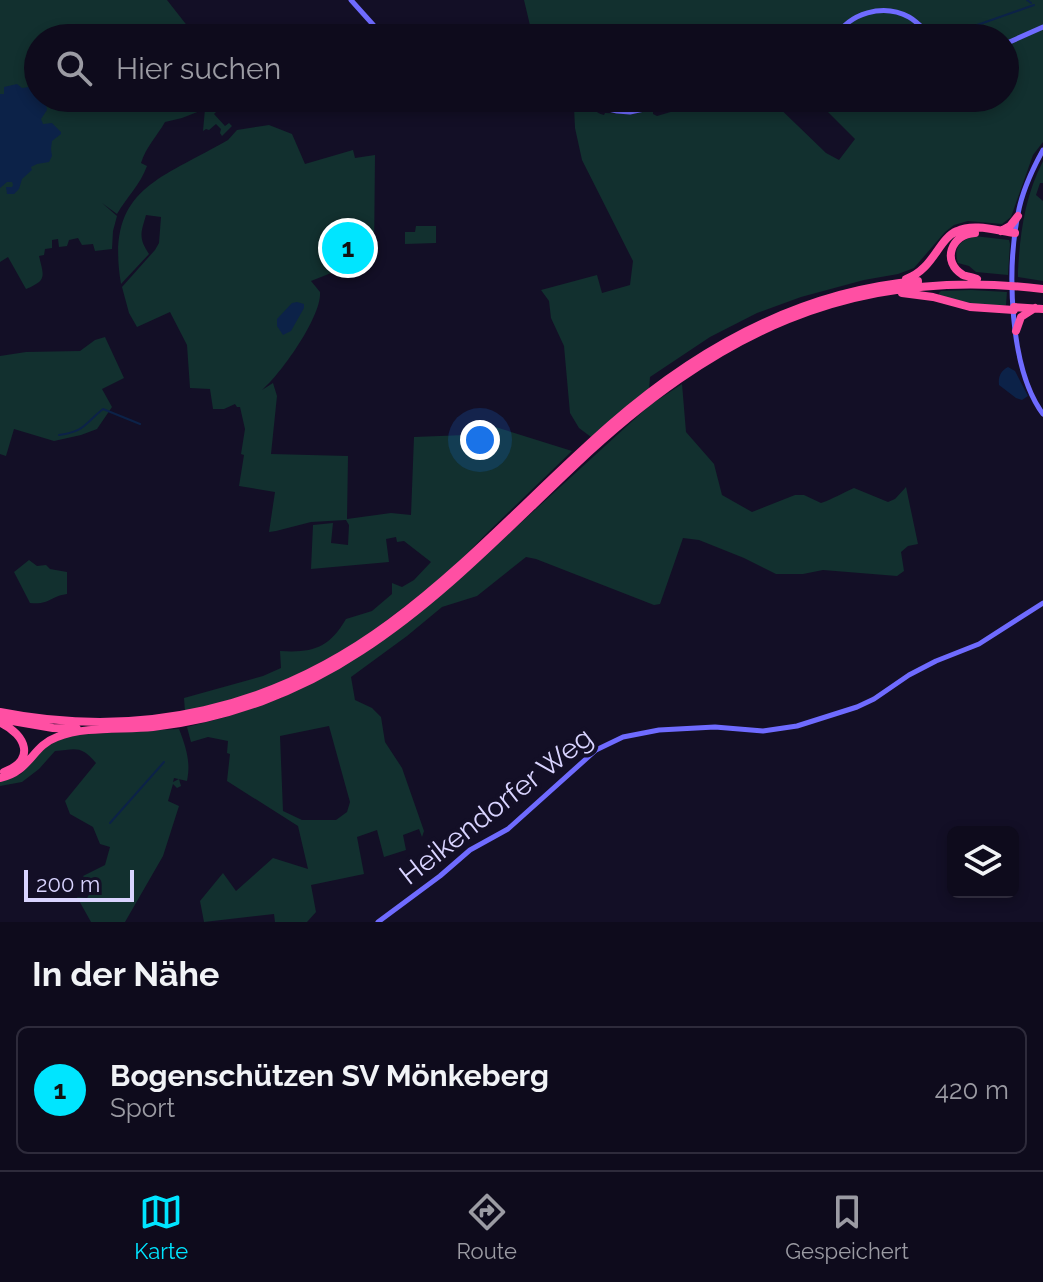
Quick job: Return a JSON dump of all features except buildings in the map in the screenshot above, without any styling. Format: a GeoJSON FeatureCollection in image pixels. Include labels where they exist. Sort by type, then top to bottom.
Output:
{"type":"FeatureCollection","features":[{"type":"Feature","properties":{"kind":"highway"},"geometry":{"type":"LineString","coordinates":[[1000,231],[1010,226],[1018,216]]}},
{"type":"Feature","properties":{"kind":"highway"},"geometry":{"type":"LineString","coordinates":[[0,712],[73,722],[154,720],[222,706],[293,681],[342,655],[413,605],[643,397],[694,361],[777,317],[811,304],[912,277],[923,269],[956,231],[979,228],[1015,235]]}},
{"type":"Feature","properties":{"kind":"highway"},"geometry":{"type":"LineString","coordinates":[[977,279],[964,275],[952,263],[952,246],[967,234],[1015,235]]}},
{"type":"Feature","properties":{"kind":"highway"},"geometry":{"type":"LineString","coordinates":[[894,283],[977,279],[1043,287]]}},
{"type":"Feature","properties":{"kind":"highway"},"geometry":{"type":"LineString","coordinates":[[0,776],[15,774],[56,737],[71,733],[154,727],[212,716],[277,695],[323,674],[376,641],[432,598],[484,552],[573,463],[646,403],[724,349],[762,330],[830,304],[885,291],[979,283],[1043,287]]}},
{"type":"Feature","properties":{"kind":"highway"},"geometry":{"type":"LineString","coordinates":[[885,291],[918,294],[970,307],[1039,308]]}},
{"type":"Feature","properties":{"kind":"highway"},"geometry":{"type":"LineString","coordinates":[[1016,331],[1026,312],[1039,308]]}},
{"type":"Feature","properties":{"kind":"highway"},"geometry":{"type":"LineString","coordinates":[[0,721],[53,728],[106,730]]}},
{"type":"Feature","properties":{"kind":"highway"},"geometry":{"type":"LineString","coordinates":[[0,721],[17,732],[24,747],[18,764],[0,776]]}},
{"type":"Feature","properties":{"kind":"street"},"geometry":{"type":"LineString","coordinates":[[351,0],[372,24]]}},
{"type":"Feature","properties":{"kind":"street"},"geometry":{"type":"LineString","coordinates":[[847,24],[858,16],[879,11],[907,16],[916,24]]}},
{"type":"Feature","properties":{"kind":"street"},"geometry":{"type":"LineString","coordinates":[[1019,38],[1043,27]]}},
{"type":"Feature","properties":{"kind":"street"},"geometry":{"type":"LineString","coordinates":[[1043,150],[1026,185],[1018,216],[1013,271],[1016,331],[1026,383],[1043,414]]}},
{"type":"Feature","properties":{"kind":"street","name":"Heikendorfer Weg"},"geometry":{"type":"LineString","coordinates":[[378,922],[470,850],[508,829],[596,750],[609,742],[659,730],[715,727],[771,730],[797,726],[857,707],[936,661],[979,644],[1043,603]]}},
{"type":"Feature","properties":{"kind":"green space"},"geometry":{"type":"Polygon","coordinates":[[[0,0],[167,0],[186,24],[24,24],[24,112],[197,112],[165,122],[143,157],[141,163],[147,166],[144,173],[117,214],[102,203],[117,216],[112,249],[95,251],[93,244],[82,245],[78,238],[69,240],[67,246],[59,247],[58,239],[52,240],[52,248],[45,249],[44,255],[39,256],[43,273],[41,280],[26,289],[8,257],[0,262],[0,0]]]}},
{"type":"Feature","properties":{"kind":"green space"},"geometry":{"type":"Polygon","coordinates":[[[524,0],[1043,0],[1043,142],[1033,155],[1011,217],[1002,224],[968,221],[954,225],[914,268],[801,297],[757,313],[710,337],[650,377],[649,390],[591,437],[579,428],[570,413],[564,346],[551,318],[549,301],[541,290],[597,275],[602,293],[630,285],[633,261],[582,160],[574,112],[604,115],[653,112],[657,116],[671,112],[784,112],[826,153],[839,160],[855,139],[828,112],[1019,112],[1019,24],[530,24],[524,0]]]}},
{"type":"Feature","properties":{"kind":"green space"},"geometry":{"type":"Polygon","coordinates":[[[205,112],[216,112],[214,114],[225,126],[229,123],[232,126],[222,136],[216,124],[203,131],[205,112]]]}},
{"type":"Feature","properties":{"kind":"green space"},"geometry":{"type":"Polygon","coordinates":[[[269,125],[292,134],[305,164],[353,150],[355,158],[375,155],[374,256],[311,281],[320,292],[308,329],[262,390],[273,383],[277,396],[271,454],[348,456],[347,519],[391,513],[411,515],[414,437],[465,435],[489,425],[572,451],[447,574],[357,643],[270,689],[185,712],[184,698],[281,668],[280,651],[319,647],[333,637],[346,619],[372,611],[392,594],[392,583],[402,587],[414,580],[431,562],[404,541],[397,542],[396,537],[386,539],[389,562],[311,569],[313,525],[333,523],[331,543],[348,545],[349,525],[346,520],[311,522],[269,532],[275,492],[239,486],[245,429],[240,407],[235,404],[224,409],[213,409],[210,389],[190,388],[187,345],[170,312],[137,327],[129,313],[122,287],[159,243],[161,217],[146,215],[142,235],[149,254],[121,284],[118,252],[121,227],[130,207],[143,191],[160,178],[228,140],[237,130],[269,125]]]}},
{"type":"Feature","properties":{"kind":"green space"},"geometry":{"type":"Polygon","coordinates":[[[1043,161],[1043,183],[1040,183],[1036,195],[1043,201],[1043,281],[1018,277],[1018,271],[1024,215],[1043,161]]]}},
{"type":"Feature","properties":{"kind":"green space"},"geometry":{"type":"Polygon","coordinates":[[[416,226],[436,226],[436,243],[405,244],[405,232],[415,232],[416,226]]]}},
{"type":"Feature","properties":{"kind":"green space"},"geometry":{"type":"Polygon","coordinates":[[[974,236],[1009,240],[1008,275],[976,272],[958,263],[956,253],[959,245],[974,236]]]}},
{"type":"Feature","properties":{"kind":"green space"},"geometry":{"type":"Polygon","coordinates":[[[941,291],[1007,292],[1006,305],[990,307],[939,296],[941,291]]]}},
{"type":"Feature","properties":{"kind":"green space"},"geometry":{"type":"Polygon","coordinates":[[[105,337],[124,378],[102,389],[112,407],[97,429],[54,441],[14,429],[6,456],[0,454],[0,356],[80,351],[105,337]]]}},
{"type":"Feature","properties":{"kind":"green space"},"geometry":{"type":"Polygon","coordinates":[[[682,384],[686,432],[714,464],[722,495],[752,512],[795,495],[804,495],[821,503],[854,488],[888,502],[906,487],[918,544],[908,546],[901,552],[904,571],[897,576],[823,570],[776,574],[699,540],[683,538],[660,604],[654,605],[526,557],[477,596],[442,607],[351,677],[355,700],[372,708],[381,717],[385,742],[402,768],[424,831],[422,837],[419,829],[403,835],[406,850],[384,857],[377,830],[357,837],[364,874],[311,885],[316,912],[307,922],[275,922],[274,914],[204,922],[200,901],[223,873],[236,891],[273,858],[308,869],[298,826],[227,781],[228,741],[208,737],[191,742],[187,727],[281,698],[332,672],[503,539],[650,405],[682,384]],[[329,726],[280,736],[283,811],[302,820],[336,820],[347,812],[350,802],[329,726]]]}},
{"type":"Feature","properties":{"kind":"green space"},"geometry":{"type":"Polygon","coordinates":[[[29,560],[37,566],[46,565],[50,569],[67,572],[67,594],[42,603],[30,603],[14,572],[29,560]]]}},
{"type":"Feature","properties":{"kind":"green space"},"geometry":{"type":"Polygon","coordinates":[[[179,729],[186,748],[188,767],[187,781],[179,779],[181,786],[177,788],[173,784],[168,801],[179,806],[163,856],[125,922],[91,922],[77,897],[87,898],[91,887],[83,876],[105,865],[110,847],[100,844],[93,827],[70,814],[65,801],[96,763],[91,757],[78,750],[55,751],[22,782],[0,786],[0,781],[21,774],[48,743],[71,735],[179,729]]]}},
{"type":"Feature","properties":{"kind":"water"},"geometry":{"type":"Polygon","coordinates":[[[17,84],[22,88],[24,112],[46,112],[41,119],[43,124],[52,123],[61,134],[52,141],[49,162],[31,167],[19,189],[14,194],[7,194],[6,187],[13,185],[7,182],[0,188],[0,94],[4,94],[4,87],[17,84]]]}},
{"type":"Feature","properties":{"kind":"water"},"geometry":{"type":"Polygon","coordinates":[[[292,303],[304,304],[304,308],[291,331],[283,335],[277,326],[277,319],[292,303]]]}},
{"type":"Feature","properties":{"kind":"water"},"geometry":{"type":"Polygon","coordinates":[[[1008,367],[1015,371],[1028,396],[1022,400],[999,385],[1000,374],[1008,367]]]}},
{"type":"Feature","properties":{"kind":"waterway"},"geometry":{"type":"LineString","coordinates":[[1027,0],[1031,3]]}},
{"type":"Feature","properties":{"kind":"waterway"},"geometry":{"type":"LineString","coordinates":[[980,24],[1034,5]]}},
{"type":"Feature","properties":{"kind":"waterway"},"geometry":{"type":"LineString","coordinates":[[59,435],[80,429],[103,409],[140,424]]}},
{"type":"Feature","properties":{"kind":"waterway"},"geometry":{"type":"LineString","coordinates":[[110,823],[164,762]]}},
{"type":"Feature","properties":{"kind":"place","name":"Bogenschützen SV Mönkeberg"},"geometry":{"type":"Point","coordinates":[348,248]}}]}
